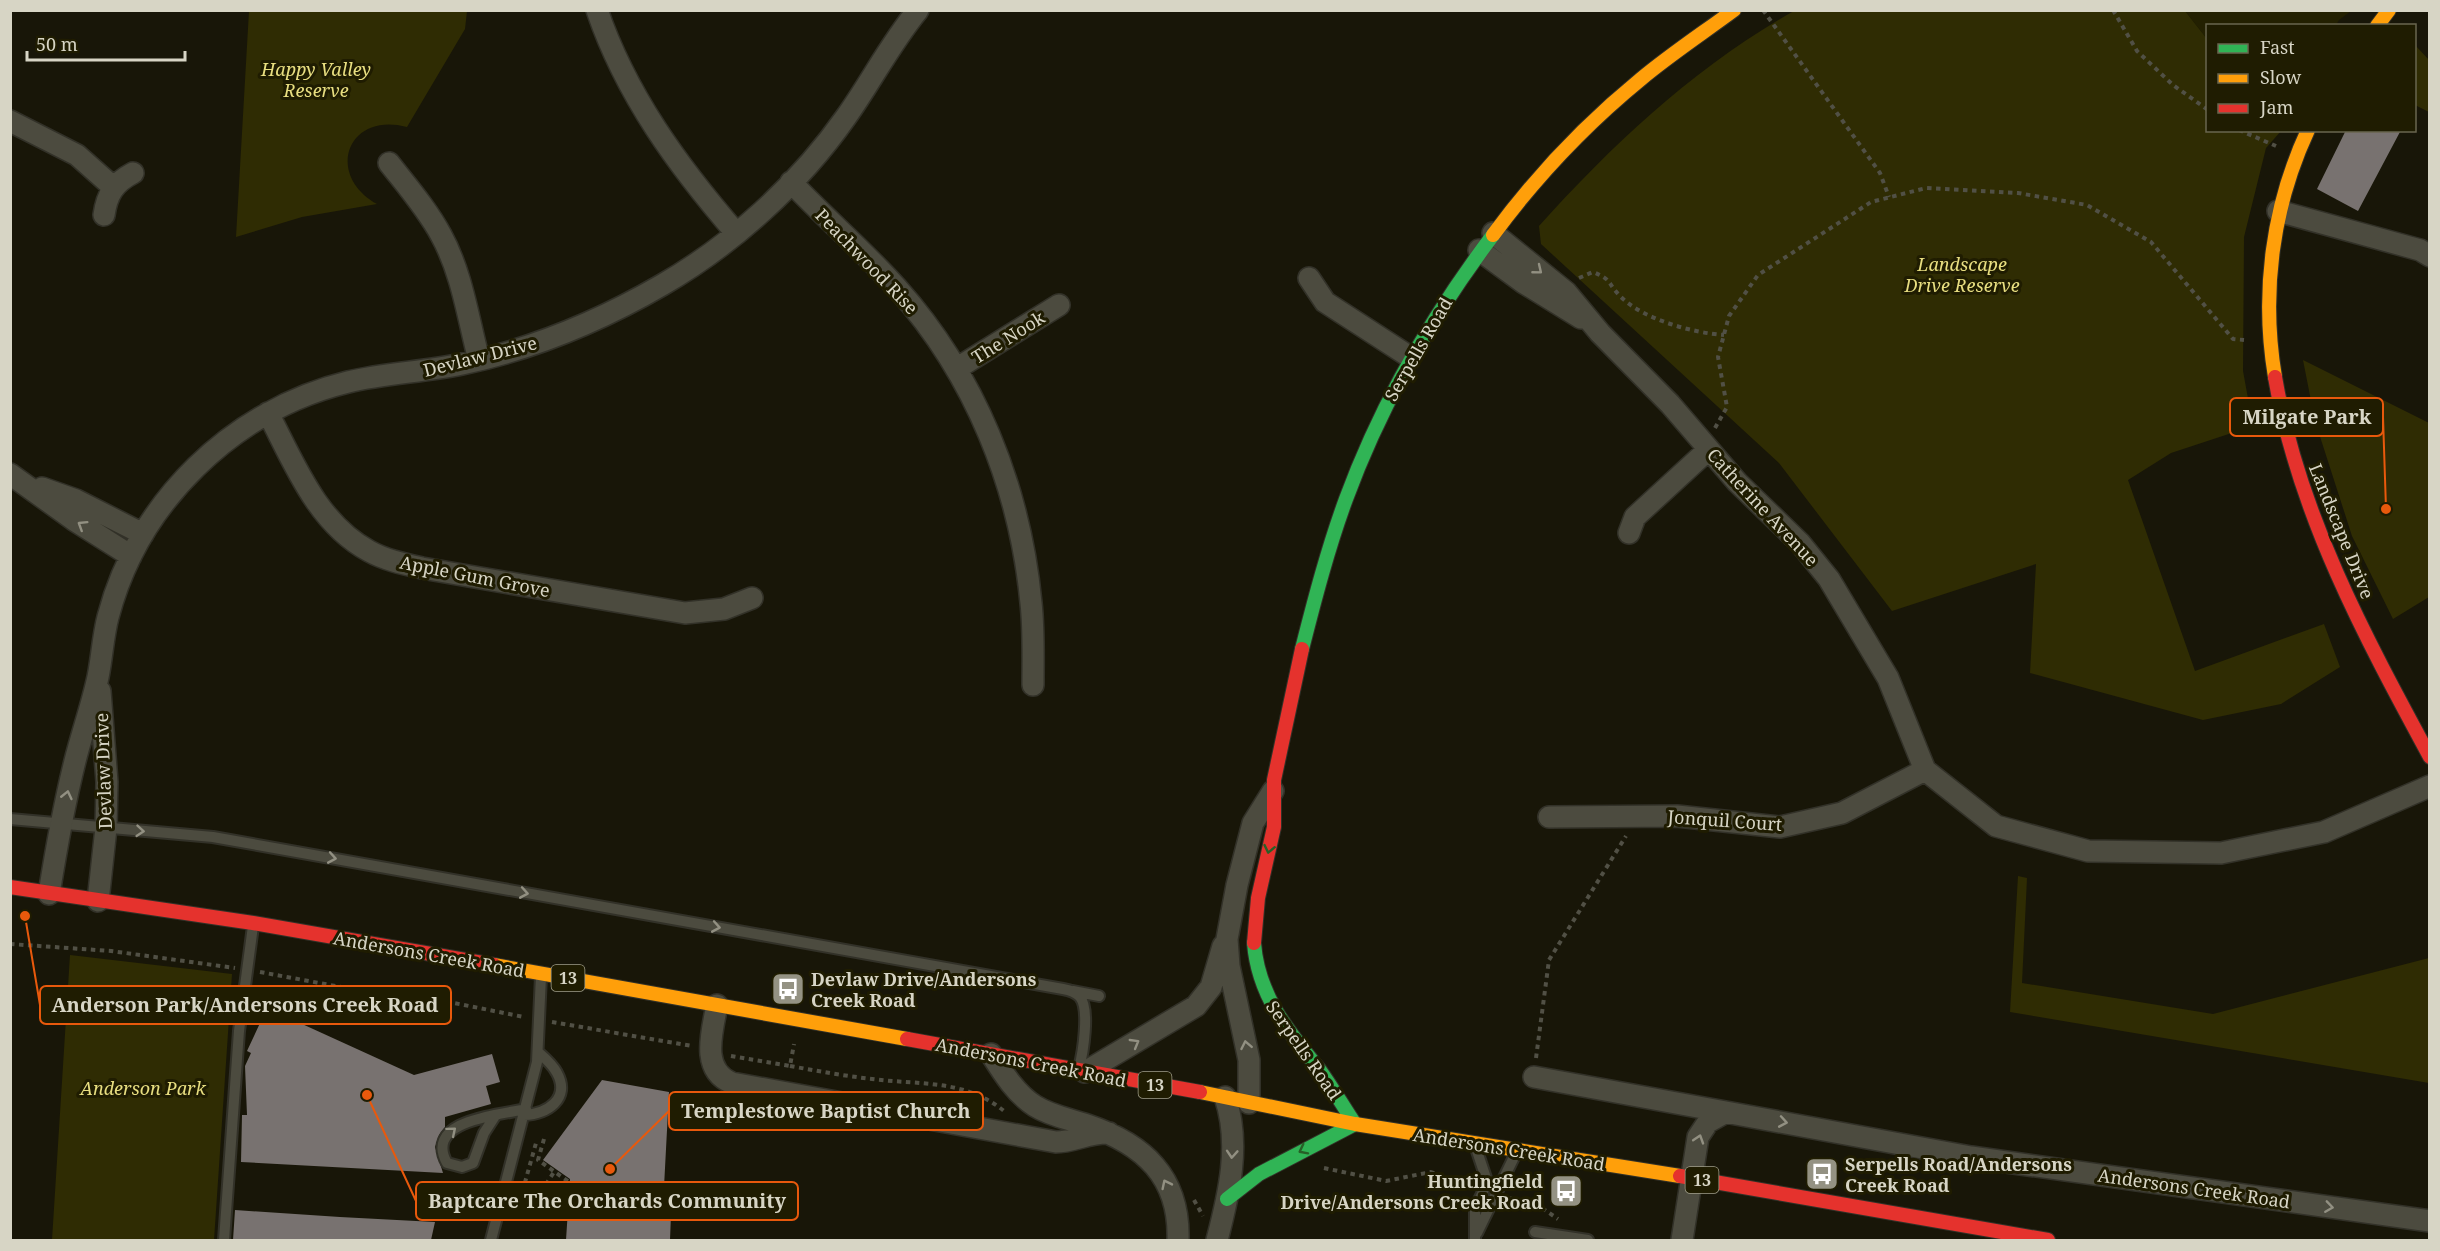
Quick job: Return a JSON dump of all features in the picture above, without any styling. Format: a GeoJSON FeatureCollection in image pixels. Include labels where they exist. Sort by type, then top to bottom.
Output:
{"type":"FeatureCollection","features":[{"type":"Feature","properties":{"kind":"street"},"geometry":{"type":"LineString","coordinates":[[597,10],[621,68],[656,131],[699,190],[736,233]]}},
{"type":"Feature","properties":{"kind":"street","name":"Devlaw Drive"},"geometry":{"type":"LineString","coordinates":[[899,33],[906,10]]}},
{"type":"Feature","properties":{"kind":"street","name":"Devlaw Drive"},"geometry":{"type":"LineString","coordinates":[[49,894],[60,824],[98,676],[108,617],[131,556],[143,534],[175,489],[205,458],[227,439],[268,413],[294,400],[344,383],[479,360],[551,338],[623,306],[663,285],[703,259],[736,233],[791,182],[820,151],[845,117],[899,33],[918,10]]}},
{"type":"Feature","properties":{"kind":"street"},"geometry":{"type":"LineString","coordinates":[[2378,24],[2389,10]]}},
{"type":"Feature","properties":{"kind":"street","name":"Serpells Road"},"geometry":{"type":"LineString","coordinates":[[1355,1124],[1320,1072],[1281,1023],[1267,999],[1254,951],[1253,929],[1257,901],[1274,826],[1272,791],[1304,641],[1328,549],[1358,468],[1391,394],[1410,357],[1479,250],[1551,165],[1605,111],[1656,67],[1725,13]]}},
{"type":"Feature","properties":{"kind":"street"},"geometry":{"type":"LineString","coordinates":[[10,121],[77,155],[113,187]]}},
{"type":"Feature","properties":{"kind":"street","name":"Landscape Drive"},"geometry":{"type":"LineString","coordinates":[[2307,132],[2296,155],[2278,211],[2269,279],[2268,341],[2281,410],[2305,497],[2372,651],[2430,757]]}},
{"type":"Feature","properties":{"kind":"street"},"geometry":{"type":"LineString","coordinates":[[389,163],[431,217],[448,249],[457,270],[479,360]]}},
{"type":"Feature","properties":{"kind":"street"},"geometry":{"type":"LineString","coordinates":[[104,215],[108,196],[113,187],[133,173]]}},
{"type":"Feature","properties":{"kind":"street","name":"Peachwood Rise"},"geometry":{"type":"LineString","coordinates":[[791,182],[897,289],[927,326],[956,369],[987,431],[1016,513],[1031,604],[1033,685]]}},
{"type":"Feature","properties":{"kind":"street"},"geometry":{"type":"LineString","coordinates":[[2278,211],[2420,250],[2430,256]]}},
{"type":"Feature","properties":{"kind":"street","name":"Catherine Avenue"},"geometry":{"type":"LineString","coordinates":[[1493,233],[1566,292],[1600,333],[1670,404],[1737,482],[1800,543],[1829,579],[1888,678],[1924,770]]}},
{"type":"Feature","properties":{"kind":"street","name":"Catherine Avenue"},"geometry":{"type":"LineString","coordinates":[[1479,250],[1600,333]]}},
{"type":"Feature","properties":{"kind":"street"},"geometry":{"type":"LineString","coordinates":[[1309,278],[1325,302],[1410,357]]}},
{"type":"Feature","properties":{"kind":"street","name":"The Nook"},"geometry":{"type":"LineString","coordinates":[[956,369],[1059,305]]}},
{"type":"Feature","properties":{"kind":"street","name":"Apple Gum Grove"},"geometry":{"type":"LineString","coordinates":[[268,413],[308,488],[330,519],[356,543],[383,558],[422,568],[664,610],[706,612],[724,609],[752,598]]}},
{"type":"Feature","properties":{"kind":"street"},"geometry":{"type":"LineString","coordinates":[[1629,533],[1635,517],[1706,448]]}},
{"type":"Feature","properties":{"kind":"street"},"geometry":{"type":"LineString","coordinates":[[15,477],[76,500],[143,534]]}},
{"type":"Feature","properties":{"kind":"street"},"geometry":{"type":"LineString","coordinates":[[15,477],[74,520],[131,556]]}},
{"type":"Feature","properties":{"kind":"street","name":"Devlaw Drive"},"geometry":{"type":"LineString","coordinates":[[98,676],[107,782],[106,828],[98,901]]}},
{"type":"Feature","properties":{"kind":"street"},"geometry":{"type":"LineString","coordinates":[[1924,770],[1996,826],[2088,851],[2221,853],[2324,832],[2430,786]]}},
{"type":"Feature","properties":{"kind":"street","name":"Jonquil Court"},"geometry":{"type":"LineString","coordinates":[[1549,817],[1677,816],[1780,827],[1842,813],[1924,770]]}},
{"type":"Feature","properties":{"kind":"street","name":"Serpells Road"},"geometry":{"type":"LineString","coordinates":[[1082,1072],[1181,1016],[1200,1002],[1213,981],[1253,823],[1272,791]]}},
{"type":"Feature","properties":{"kind":"street","name":"Andersons Creek Road"},"geometry":{"type":"LineString","coordinates":[[10,887],[253,923],[991,1054],[1226,1097],[1355,1124],[1693,1178],[2048,1240]]}},
{"type":"Feature","properties":{"kind":"street","name":"Andersons Creek Road"},"geometry":{"type":"LineString","coordinates":[[10,892],[49,894]]}},
{"type":"Feature","properties":{"kind":"street"},"geometry":{"type":"LineString","coordinates":[[1234,898],[1257,901]]}},
{"type":"Feature","properties":{"kind":"street","name":"Serpells Road"},"geometry":{"type":"LineString","coordinates":[[1229,924],[1227,954],[1249,1060],[1250,1103]]}},
{"type":"Feature","properties":{"kind":"street"},"geometry":{"type":"LineString","coordinates":[[717,1005],[711,1051],[714,1069],[732,1083],[1060,1142],[1098,1133],[1109,1133]]}},
{"type":"Feature","properties":{"kind":"street"},"geometry":{"type":"LineString","coordinates":[[991,1054],[1014,1087],[1032,1104],[1049,1113],[1109,1133],[1134,1146],[1160,1172],[1171,1193],[1176,1211],[1178,1240]]}},
{"type":"Feature","properties":{"kind":"street","name":"Andersons Creek Road"},"geometry":{"type":"LineString","coordinates":[[1534,1077],[1971,1157],[2430,1221]]}},
{"type":"Feature","properties":{"kind":"street"},"geometry":{"type":"LineString","coordinates":[[1214,1231],[1227,1199],[1233,1146],[1232,1117],[1226,1097]]}},
{"type":"Feature","properties":{"kind":"street"},"geometry":{"type":"LineString","coordinates":[[1682,1240],[1700,1132],[1708,1122],[1726,1112]]}},
{"type":"Feature","properties":{"kind":"street"},"geometry":{"type":"LineString","coordinates":[[1227,1199],[1259,1173],[1355,1124]]}},
{"type":"Feature","properties":{"kind":"lane"},"geometry":{"type":"LineString","coordinates":[[10,819],[213,837],[1099,996]]}},
{"type":"Feature","properties":{"kind":"lane"},"geometry":{"type":"LineString","coordinates":[[224,1240],[237,1049],[253,923]]}},
{"type":"Feature","properties":{"kind":"lane"},"geometry":{"type":"LineString","coordinates":[[491,1240],[525,1112],[538,1052],[541,973]]}},
{"type":"Feature","properties":{"kind":"lane"},"geometry":{"type":"LineString","coordinates":[[1067,990],[1080,997],[1083,1005],[1082,1072]]}},
{"type":"Feature","properties":{"kind":"lane"},"geometry":{"type":"LineString","coordinates":[[495,1116],[484,1133],[473,1163],[462,1167],[447,1163],[443,1152],[443,1141],[447,1133],[461,1124],[495,1116],[547,1111],[555,1103],[560,1091],[560,1081],[556,1070],[538,1052]]}},
{"type":"Feature","properties":{"kind":"lane"},"geometry":{"type":"LineString","coordinates":[[1474,1143],[1485,1172],[1483,1192],[1475,1208],[1475,1240]]}},
{"type":"Feature","properties":{"kind":"lane"},"geometry":{"type":"LineString","coordinates":[[1475,1240],[1518,1150]]}},
{"type":"Feature","properties":{"kind":"lane"},"geometry":{"type":"LineString","coordinates":[[1535,1232],[1588,1240]]}},
{"type":"Feature","properties":{"kind":"path"},"geometry":{"type":"LineString","coordinates":[[1763,10],[1880,173],[1890,197]]}},
{"type":"Feature","properties":{"kind":"path"},"geometry":{"type":"LineString","coordinates":[[2114,10],[2137,51],[2173,85],[2206,109]]}},
{"type":"Feature","properties":{"kind":"path"},"geometry":{"type":"LineString","coordinates":[[2244,132],[2296,155]]}},
{"type":"Feature","properties":{"kind":"path"},"geometry":{"type":"LineString","coordinates":[[1706,448],[1727,407],[1718,357],[1729,316],[1758,275],[1871,202],[1926,188],[2018,193],[2087,205],[2151,242],[2233,339],[2268,341]]}},
{"type":"Feature","properties":{"kind":"path"},"geometry":{"type":"LineString","coordinates":[[1566,292],[1579,278],[1593,272],[1607,278],[1620,296],[1657,318],[1684,329],[1724,335]]}},
{"type":"Feature","properties":{"kind":"path"},"geometry":{"type":"LineString","coordinates":[[1534,1077],[1549,960],[1638,816]]}},
{"type":"Feature","properties":{"kind":"path"},"geometry":{"type":"LineString","coordinates":[[10,944],[111,951],[246,969],[384,995],[419,996],[874,1080],[931,1082],[988,1098],[1017,1122],[1023,1137]]}},
{"type":"Feature","properties":{"kind":"path"},"geometry":{"type":"LineString","coordinates":[[790,1066],[798,1020]]}},
{"type":"Feature","properties":{"kind":"path"},"geometry":{"type":"LineString","coordinates":[[544,1140],[538,1160],[569,1182]]}},
{"type":"Feature","properties":{"kind":"path"},"geometry":{"type":"LineString","coordinates":[[517,1208],[536,1143]]}},
{"type":"Feature","properties":{"kind":"path"},"geometry":{"type":"LineString","coordinates":[[1315,1170],[1327,1168],[1370,1180],[1386,1181],[1431,1172],[1483,1192]]}},
{"type":"Feature","properties":{"kind":"path"},"geometry":{"type":"LineString","coordinates":[[541,1192],[554,1172]]}},
{"type":"Feature","properties":{"kind":"path"},"geometry":{"type":"LineString","coordinates":[[1496,1196],[1526,1201],[1543,1208],[1561,1221],[1564,1237]]}},
{"type":"Feature","properties":{"kind":"path"},"geometry":{"type":"LineString","coordinates":[[1189,1198],[1195,1200],[1201,1215],[1214,1231]]}},
{"type":"Feature","properties":{"kind":"shaded area"},"geometry":{"type":"Polygon","coordinates":[[[2185,11],[2351,11],[2337,24],[2206,24],[2206,38],[2185,11]]]}},
{"type":"Feature","properties":{"kind":"green space","name":"Happy Valley Reserve"},"geometry":{"type":"Polygon","coordinates":[[[249,11],[467,11],[465,29],[407,127],[387,124],[370,128],[358,136],[350,148],[348,162],[351,177],[361,191],[377,204],[302,217],[236,237],[249,11]]]}},
{"type":"Feature","properties":{"kind":"green space","name":"Landscape Drive Reserve"},"geometry":{"type":"Polygon","coordinates":[[[1794,11],[2185,11],[2206,38],[2206,132],[2280,132],[2266,148],[2244,237],[2243,371],[2253,426],[2171,453],[2128,480],[2195,671],[2324,624],[2340,667],[2281,704],[2203,720],[2030,673],[2036,564],[1892,611],[1779,463],[1541,244],[1539,226],[1597,165],[1690,81],[1758,33],[1794,11]]]}},
{"type":"Feature","properties":{"kind":"green space"},"geometry":{"type":"Polygon","coordinates":[[[2416,46],[2429,60],[2429,112],[2416,106],[2416,46]]]}},
{"type":"Feature","properties":{"kind":"green space"},"geometry":{"type":"Polygon","coordinates":[[[2303,360],[2429,423],[2429,597],[2393,619],[2352,536],[2315,421],[2303,360]]]}},
{"type":"Feature","properties":{"kind":"green space"},"geometry":{"type":"Polygon","coordinates":[[[2018,876],[2027,878],[2022,983],[2213,1014],[2429,958],[2429,1083],[2010,1012],[2018,876]]]}},
{"type":"Feature","properties":{"kind":"green space","name":"Anderson Park"},"geometry":{"type":"Polygon","coordinates":[[[70,955],[232,974],[214,1240],[52,1240],[70,955]]]}},
{"type":"Feature","properties":{"kind":"building"},"geometry":{"type":"Polygon","coordinates":[[[2345,132],[2400,132],[2358,211],[2317,189],[2345,132]]]}},
{"type":"Feature","properties":{"kind":"building"},"geometry":{"type":"Polygon","coordinates":[[[267,1008],[414,1075],[492,1054],[500,1082],[486,1086],[491,1104],[445,1117],[445,1127],[435,1147],[443,1173],[241,1162],[242,1115],[247,1115],[245,1066],[251,1053],[247,1051],[267,1008]]]}},
{"type":"Feature","properties":{"kind":"building"},"geometry":{"type":"Polygon","coordinates":[[[602,1080],[669,1092],[664,1187],[672,1187],[670,1240],[566,1240],[570,1179],[543,1160],[602,1080]]]}},
{"type":"Feature","properties":{"kind":"building"},"geometry":{"type":"Polygon","coordinates":[[[235,1210],[435,1222],[431,1240],[233,1240],[235,1210]]]}},
{"type":"Feature","properties":{"kind":"traffic: fast"},"geometry":{"type":"LineString","coordinates":[[1302,649],[1339,517],[1375,429],[1429,329],[1493,235]]}},
{"type":"Feature","properties":{"kind":"traffic: fast"},"geometry":{"type":"LineString","coordinates":[[1227,1199],[1259,1174],[1355,1124],[1324,1076],[1276,1011],[1261,979],[1254,943]]}},
{"type":"Feature","properties":{"kind":"traffic: slow"},"geometry":{"type":"LineString","coordinates":[[1493,235],[1544,172],[1601,114],[1675,52],[1734,10]]}},
{"type":"Feature","properties":{"kind":"traffic: slow"},"geometry":{"type":"LineString","coordinates":[[2378,24],[2389,10]]}},
{"type":"Feature","properties":{"kind":"traffic: slow"},"geometry":{"type":"LineString","coordinates":[[2275,377],[2269,314],[2273,251],[2286,189],[2307,132]]}},
{"type":"Feature","properties":{"kind":"traffic: slow"},"geometry":{"type":"LineString","coordinates":[[494,965],[907,1039]]}},
{"type":"Feature","properties":{"kind":"traffic: slow"},"geometry":{"type":"LineString","coordinates":[[1200,1092],[1355,1124],[1680,1176]]}},
{"type":"Feature","properties":{"kind":"traffic: jam"},"geometry":{"type":"LineString","coordinates":[[2275,377],[2300,477],[2317,525],[2358,620],[2430,757]]}},
{"type":"Feature","properties":{"kind":"traffic: jam"},"geometry":{"type":"LineString","coordinates":[[1254,943],[1258,898],[1274,827],[1274,780],[1302,649]]}},
{"type":"Feature","properties":{"kind":"traffic: jam"},"geometry":{"type":"LineString","coordinates":[[10,887],[253,923],[494,965]]}},
{"type":"Feature","properties":{"kind":"traffic: jam"},"geometry":{"type":"LineString","coordinates":[[907,1039],[1200,1092]]}},
{"type":"Feature","properties":{"kind":"traffic: jam"},"geometry":{"type":"LineString","coordinates":[[1680,1176],[2048,1240]]}},
{"type":"Feature","properties":{"kind":"place","name":"Milgate Park"},"geometry":{"type":"Point","coordinates":[2386,509]}},
{"type":"Feature","properties":{"kind":"place","name":"Anderson Park/Andersons Creek Road"},"geometry":{"type":"Point","coordinates":[25,916]}},
{"type":"Feature","properties":{"kind":"place","name":"Devlaw Drive/Andersons Creek Road"},"geometry":{"type":"Point","coordinates":[788,989]}},
{"type":"Feature","properties":{"kind":"place","name":"Baptcare The Orchards Community"},"geometry":{"type":"Point","coordinates":[367,1095]}},
{"type":"Feature","properties":{"kind":"place","name":"Templestowe Baptist Church"},"geometry":{"type":"Point","coordinates":[610,1169]}},
{"type":"Feature","properties":{"kind":"place","name":"Serpells Road/Andersons Creek Road"},"geometry":{"type":"Point","coordinates":[1822,1174]}},
{"type":"Feature","properties":{"kind":"place","name":"Huntingfield Drive/Andersons Creek Road"},"geometry":{"type":"Point","coordinates":[1566,1191]}}]}
